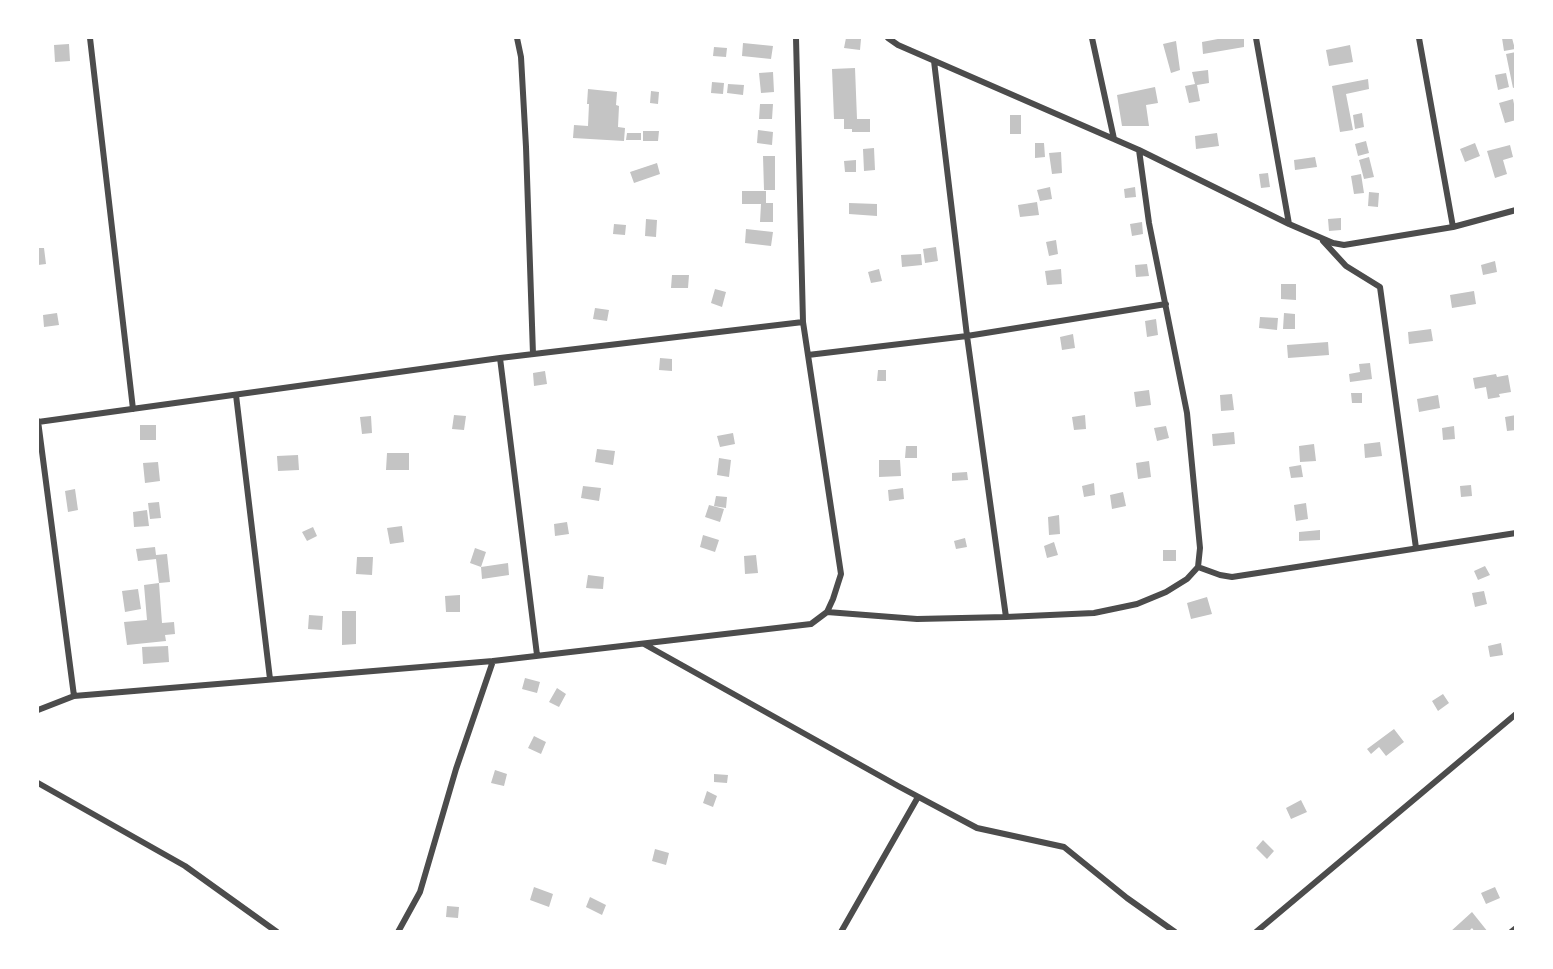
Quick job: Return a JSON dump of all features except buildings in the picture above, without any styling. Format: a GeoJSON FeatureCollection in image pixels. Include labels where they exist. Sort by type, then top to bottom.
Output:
{"type":"FeatureCollection","features":[{"type":"Feature","properties":{"kind":"street"},"geometry":{"type":"LineString","coordinates":[[90,38],[133,409]]}},
{"type":"Feature","properties":{"kind":"street"},"geometry":{"type":"LineString","coordinates":[[517,38],[526,147],[533,354]]}},
{"type":"Feature","properties":{"kind":"street"},"geometry":{"type":"LineString","coordinates":[[38,710],[74,696],[492,661],[811,624],[827,612],[841,574],[803,322],[796,38]]}},
{"type":"Feature","properties":{"kind":"street"},"geometry":{"type":"LineString","coordinates":[[888,38],[898,45],[1139,150],[1289,224],[1333,243],[1344,245],[1453,227],[1515,210]]}},
{"type":"Feature","properties":{"kind":"street"},"geometry":{"type":"LineString","coordinates":[[1092,38],[1114,139]]}},
{"type":"Feature","properties":{"kind":"street"},"geometry":{"type":"LineString","coordinates":[[1257,38],[1289,224]]}},
{"type":"Feature","properties":{"kind":"street"},"geometry":{"type":"LineString","coordinates":[[1419,38],[1453,227]]}},
{"type":"Feature","properties":{"kind":"street"},"geometry":{"type":"LineString","coordinates":[[934,61],[967,336],[1006,617]]}},
{"type":"Feature","properties":{"kind":"street"},"geometry":{"type":"LineString","coordinates":[[827,612],[917,619],[1094,613],[1137,604],[1166,592],[1187,579],[1198,567],[1200,548],[1187,413],[1149,223],[1139,150]]}},
{"type":"Feature","properties":{"kind":"street"},"geometry":{"type":"LineString","coordinates":[[1320,238],[1346,266],[1380,287],[1416,548]]}},
{"type":"Feature","properties":{"kind":"street"},"geometry":{"type":"LineString","coordinates":[[808,355],[967,336],[1166,304]]}},
{"type":"Feature","properties":{"kind":"street"},"geometry":{"type":"LineString","coordinates":[[74,696],[38,422],[501,358],[803,322]]}},
{"type":"Feature","properties":{"kind":"street"},"geometry":{"type":"LineString","coordinates":[[501,358],[537,656]]}},
{"type":"Feature","properties":{"kind":"street"},"geometry":{"type":"LineString","coordinates":[[236,395],[270,679]]}},
{"type":"Feature","properties":{"kind":"street"},"geometry":{"type":"LineString","coordinates":[[1198,567],[1232,577],[1515,533]]}},
{"type":"Feature","properties":{"kind":"street"},"geometry":{"type":"LineString","coordinates":[[644,643],[977,828],[1064,847],[1126,898],[1175,932]]}},
{"type":"Feature","properties":{"kind":"street"},"geometry":{"type":"LineString","coordinates":[[398,932],[420,892],[456,769],[492,661]]}},
{"type":"Feature","properties":{"kind":"street"},"geometry":{"type":"LineString","coordinates":[[1256,932],[1515,714]]}},
{"type":"Feature","properties":{"kind":"street"},"geometry":{"type":"LineString","coordinates":[[38,783],[184,866],[277,932]]}},
{"type":"Feature","properties":{"kind":"street"},"geometry":{"type":"LineString","coordinates":[[842,932],[918,797]]}},
{"type":"Feature","properties":{"kind":"street"},"geometry":{"type":"LineString","coordinates":[[1511,932],[1515,928]]}}]}
